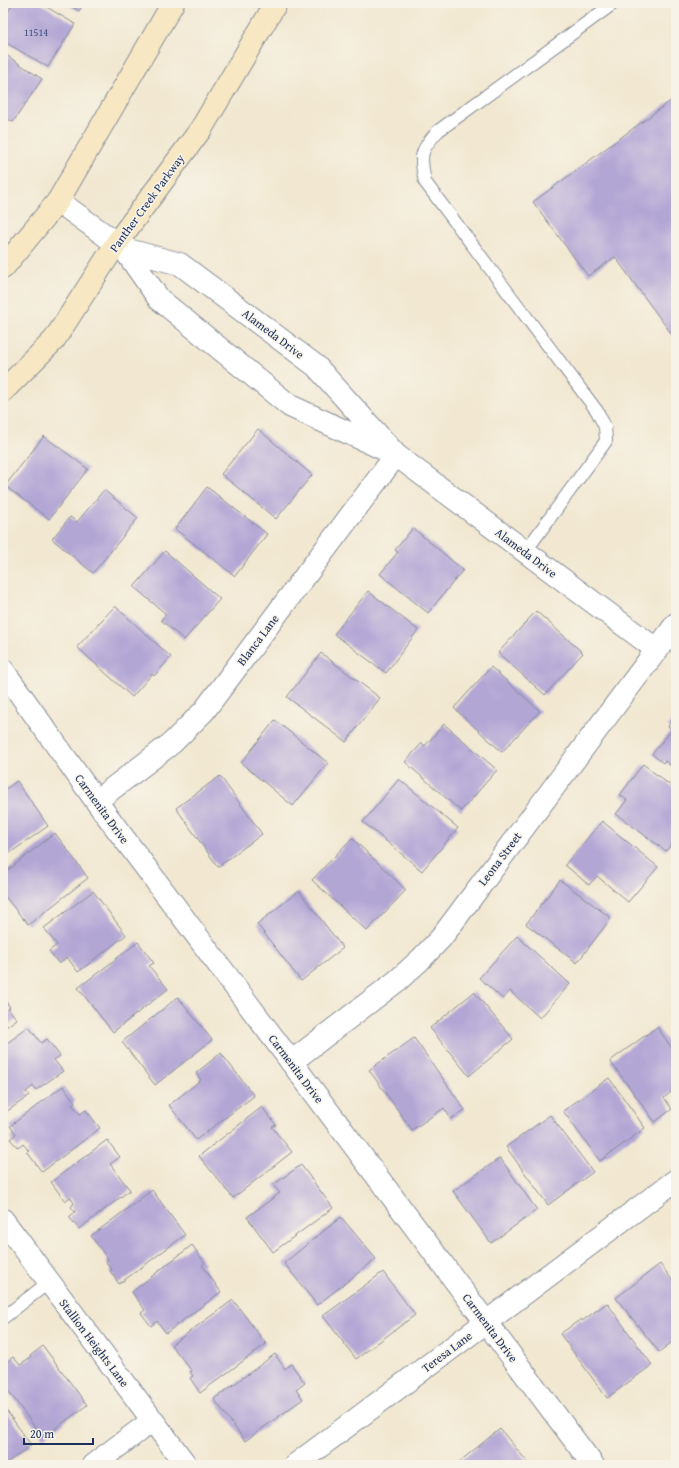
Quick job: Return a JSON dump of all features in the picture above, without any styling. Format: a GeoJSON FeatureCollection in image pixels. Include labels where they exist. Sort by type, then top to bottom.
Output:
{"type":"FeatureCollection","features":[{"type":"Feature","properties":{"kind":"main road"},"geometry":{"type":"LineString","coordinates":[[3,268],[58,202],[173,3]]}},
{"type":"Feature","properties":{"kind":"main road","name":"Panther Creek Parkway"},"geometry":{"type":"LineString","coordinates":[[3,391],[54,340],[120,247],[201,128],[276,3]]}},
{"type":"Feature","properties":{"kind":"street","name":"Alameda Drive"},"geometry":{"type":"LineString","coordinates":[[58,202],[120,247],[159,299],[290,406],[396,455]]}},
{"type":"Feature","properties":{"kind":"street","name":"Alameda Drive"},"geometry":{"type":"LineString","coordinates":[[120,247],[180,264],[316,366],[396,455],[657,650]]}},
{"type":"Feature","properties":{"kind":"street","name":"Blanca Lane"},"geometry":{"type":"LineString","coordinates":[[96,801],[172,743],[204,711],[396,455]]}},
{"type":"Feature","properties":{"kind":"street","name":"Leona Street"},"geometry":{"type":"LineString","coordinates":[[291,1062],[398,980],[441,938],[676,624]]}},
{"type":"Feature","properties":{"kind":"street","name":"Carmenita Drive"},"geometry":{"type":"LineString","coordinates":[[3,670],[96,801],[592,1465]]}},
{"type":"Feature","properties":{"kind":"street","name":"Teresa Lane"},"geometry":{"type":"LineString","coordinates":[[295,1465],[676,1180]]}},
{"type":"Feature","properties":{"kind":"street","name":"Stallion Heights Lane"},"geometry":{"type":"LineString","coordinates":[[3,1220],[186,1465]]}},
{"type":"Feature","properties":{"kind":"street"},"geometry":{"type":"LineString","coordinates":[[93,1465],[152,1420]]}},
{"type":"Feature","properties":{"kind":"lane"},"geometry":{"type":"LineString","coordinates":[[525,552],[606,441],[605,427],[597,411],[425,182],[421,161],[427,144],[438,131],[614,3]]}},
{"type":"Feature","properties":{"kind":"lane"},"geometry":{"type":"LineString","coordinates":[[3,1318],[49,1282]]}},
{"type":"Feature","properties":{"kind":"building"},"geometry":{"type":"Polygon","coordinates":[[[13,3],[40,3],[75,24],[48,67],[3,41],[3,20],[13,3]]]}},
{"type":"Feature","properties":{"kind":"building"},"geometry":{"type":"Polygon","coordinates":[[[65,3],[84,3],[79,11],[65,3]]]}},
{"type":"Feature","properties":{"kind":"building"},"geometry":{"type":"Polygon","coordinates":[[[3,53],[42,79],[13,122],[3,116],[3,53]]]}},
{"type":"Feature","properties":{"kind":"building"},"geometry":{"type":"Polygon","coordinates":[[[676,97],[676,340],[615,257],[588,276],[533,202],[676,97]]]}},
{"type":"Feature","properties":{"kind":"building"},"geometry":{"type":"Polygon","coordinates":[[[258,429],[312,475],[276,519],[221,474],[258,429]]]}},
{"type":"Feature","properties":{"kind":"building"},"geometry":{"type":"Polygon","coordinates":[[[44,436],[88,469],[49,519],[5,486],[44,436]]]}},
{"type":"Feature","properties":{"kind":"building"},"geometry":{"type":"Polygon","coordinates":[[[207,487],[267,534],[235,576],[175,529],[207,487]]]}},
{"type":"Feature","properties":{"kind":"building"},"geometry":{"type":"Polygon","coordinates":[[[104,490],[138,518],[93,573],[52,539],[70,517],[77,522],[104,490]]]}},
{"type":"Feature","properties":{"kind":"building"},"geometry":{"type":"Polygon","coordinates":[[[413,528],[463,570],[428,613],[380,574],[398,552],[395,550],[413,528]]]}},
{"type":"Feature","properties":{"kind":"building"},"geometry":{"type":"Polygon","coordinates":[[[165,551],[220,599],[184,640],[161,620],[166,614],[134,587],[165,551]]]}},
{"type":"Feature","properties":{"kind":"building"},"geometry":{"type":"Polygon","coordinates":[[[368,591],[418,630],[386,673],[334,634],[368,591]]]}},
{"type":"Feature","properties":{"kind":"building"},"geometry":{"type":"Polygon","coordinates":[[[115,606],[171,657],[154,676],[152,674],[132,697],[77,647],[115,606]]]}},
{"type":"Feature","properties":{"kind":"building"},"geometry":{"type":"Polygon","coordinates":[[[536,611],[583,653],[545,695],[498,653],[536,611]]]}},
{"type":"Feature","properties":{"kind":"building"},"geometry":{"type":"Polygon","coordinates":[[[321,653],[380,698],[346,742],[287,697],[321,653]]]}},
{"type":"Feature","properties":{"kind":"building"},"geometry":{"type":"Polygon","coordinates":[[[491,667],[540,711],[502,752],[454,708],[491,667]]]}},
{"type":"Feature","properties":{"kind":"building"},"geometry":{"type":"Polygon","coordinates":[[[676,716],[676,770],[665,761],[663,763],[652,754],[672,729],[668,726],[676,716]]]}},
{"type":"Feature","properties":{"kind":"building"},"geometry":{"type":"Polygon","coordinates":[[[275,720],[328,763],[293,806],[241,763],[275,720]]]}},
{"type":"Feature","properties":{"kind":"building"},"geometry":{"type":"Polygon","coordinates":[[[444,724],[497,770],[461,811],[405,762],[422,743],[425,746],[444,724]]]}},
{"type":"Feature","properties":{"kind":"building"},"geometry":{"type":"Polygon","coordinates":[[[643,764],[676,790],[676,838],[666,851],[616,814],[627,800],[620,795],[643,764]]]}},
{"type":"Feature","properties":{"kind":"building"},"geometry":{"type":"Polygon","coordinates":[[[220,776],[262,834],[218,867],[176,808],[220,776]]]}},
{"type":"Feature","properties":{"kind":"building"},"geometry":{"type":"Polygon","coordinates":[[[399,779],[458,828],[422,871],[363,822],[399,779]]]}},
{"type":"Feature","properties":{"kind":"building"},"geometry":{"type":"Polygon","coordinates":[[[17,781],[48,826],[3,858],[3,791],[17,781]]]}},
{"type":"Feature","properties":{"kind":"building"},"geometry":{"type":"Polygon","coordinates":[[[602,821],[658,867],[628,902],[597,876],[589,885],[565,865],[602,821]]]}},
{"type":"Feature","properties":{"kind":"building"},"geometry":{"type":"Polygon","coordinates":[[[55,833],[88,878],[28,925],[3,894],[3,874],[55,833]]]}},
{"type":"Feature","properties":{"kind":"building"},"geometry":{"type":"Polygon","coordinates":[[[352,838],[406,890],[367,931],[312,880],[352,838]]]}},
{"type":"Feature","properties":{"kind":"building"},"geometry":{"type":"Polygon","coordinates":[[[560,880],[611,918],[577,963],[526,924],[560,880]]]}},
{"type":"Feature","properties":{"kind":"building"},"geometry":{"type":"Polygon","coordinates":[[[93,891],[126,935],[78,972],[67,957],[59,964],[49,951],[57,945],[44,928],[93,891]]]}},
{"type":"Feature","properties":{"kind":"building"},"geometry":{"type":"Polygon","coordinates":[[[299,891],[343,948],[301,981],[257,924],[299,891]]]}},
{"type":"Feature","properties":{"kind":"building"},"geometry":{"type":"Polygon","coordinates":[[[517,936],[570,984],[540,1018],[510,991],[503,999],[479,978],[517,936]]]}},
{"type":"Feature","properties":{"kind":"building"},"geometry":{"type":"Polygon","coordinates":[[[138,942],[154,963],[149,966],[168,989],[113,1032],[78,988],[138,942]]]}},
{"type":"Feature","properties":{"kind":"building"},"geometry":{"type":"Polygon","coordinates":[[[474,992],[513,1039],[469,1076],[430,1028],[474,992]]]}},
{"type":"Feature","properties":{"kind":"building"},"geometry":{"type":"Polygon","coordinates":[[[178,997],[212,1040],[155,1085],[122,1042],[178,997]]]}},
{"type":"Feature","properties":{"kind":"building"},"geometry":{"type":"Polygon","coordinates":[[[3,998],[10,1007],[8,1009],[17,1019],[3,1029],[3,998]]]}},
{"type":"Feature","properties":{"kind":"building"},"geometry":{"type":"Polygon","coordinates":[[[29,1027],[41,1043],[47,1039],[60,1056],[54,1060],[63,1071],[36,1090],[33,1086],[26,1092],[29,1096],[3,1114],[3,1046],[29,1027]]]}},
{"type":"Feature","properties":{"kind":"building"},"geometry":{"type":"Polygon","coordinates":[[[657,1027],[676,1054],[676,1097],[672,1091],[664,1098],[672,1109],[655,1122],[610,1061],[657,1027]]]}},
{"type":"Feature","properties":{"kind":"building"},"geometry":{"type":"Polygon","coordinates":[[[414,1038],[465,1110],[451,1119],[444,1108],[412,1130],[369,1070],[414,1038]]]}},
{"type":"Feature","properties":{"kind":"building"},"geometry":{"type":"Polygon","coordinates":[[[221,1053],[254,1096],[196,1140],[169,1105],[201,1080],[196,1073],[221,1053]]]}},
{"type":"Feature","properties":{"kind":"building"},"geometry":{"type":"Polygon","coordinates":[[[609,1078],[645,1128],[600,1161],[563,1111],[609,1078]]]}},
{"type":"Feature","properties":{"kind":"building"},"geometry":{"type":"Polygon","coordinates":[[[63,1086],[75,1102],[72,1104],[80,1114],[86,1110],[100,1128],[42,1172],[23,1144],[18,1148],[10,1139],[16,1134],[10,1126],[63,1086]]]}},
{"type":"Feature","properties":{"kind":"building"},"geometry":{"type":"Polygon","coordinates":[[[262,1107],[276,1125],[272,1127],[292,1152],[233,1198],[199,1156],[262,1107]]]}},
{"type":"Feature","properties":{"kind":"building"},"geometry":{"type":"Polygon","coordinates":[[[550,1115],[593,1172],[548,1205],[506,1147],[550,1115]]]}},
{"type":"Feature","properties":{"kind":"building"},"geometry":{"type":"Polygon","coordinates":[[[107,1140],[120,1157],[110,1164],[130,1190],[79,1229],[69,1217],[75,1212],[71,1207],[74,1203],[70,1197],[65,1201],[51,1182],[107,1140]]]}},
{"type":"Feature","properties":{"kind":"building"},"geometry":{"type":"Polygon","coordinates":[[[500,1158],[537,1210],[491,1243],[453,1191],[500,1158]]]}},
{"type":"Feature","properties":{"kind":"building"},"geometry":{"type":"Polygon","coordinates":[[[301,1165],[333,1208],[273,1252],[247,1217],[280,1193],[273,1185],[301,1165]]]}},
{"type":"Feature","properties":{"kind":"building"},"geometry":{"type":"Polygon","coordinates":[[[152,1190],[185,1235],[119,1284],[106,1262],[108,1259],[91,1236],[152,1190]]]}},
{"type":"Feature","properties":{"kind":"building"},"geometry":{"type":"Polygon","coordinates":[[[341,1217],[376,1259],[317,1305],[284,1263],[341,1217]]]}},
{"type":"Feature","properties":{"kind":"building"},"geometry":{"type":"Polygon","coordinates":[[[192,1245],[205,1263],[202,1265],[221,1292],[166,1333],[157,1321],[151,1326],[141,1313],[145,1310],[132,1292],[192,1245]]]}},
{"type":"Feature","properties":{"kind":"building"},"geometry":{"type":"Polygon","coordinates":[[[660,1264],[676,1285],[676,1339],[659,1352],[616,1298],[660,1264]]]}},
{"type":"Feature","properties":{"kind":"building"},"geometry":{"type":"Polygon","coordinates":[[[383,1272],[415,1315],[356,1359],[323,1316],[383,1272]]]}},
{"type":"Feature","properties":{"kind":"building"},"geometry":{"type":"Polygon","coordinates":[[[233,1300],[266,1344],[200,1393],[190,1378],[193,1376],[190,1372],[192,1371],[171,1345],[233,1300]]]}},
{"type":"Feature","properties":{"kind":"building"},"geometry":{"type":"Polygon","coordinates":[[[607,1303],[652,1365],[607,1398],[560,1334],[581,1319],[582,1321],[607,1303]]]}},
{"type":"Feature","properties":{"kind":"building"},"geometry":{"type":"Polygon","coordinates":[[[43,1346],[87,1405],[43,1438],[3,1384],[3,1365],[13,1357],[20,1365],[31,1358],[30,1356],[43,1346]]]}},
{"type":"Feature","properties":{"kind":"building"},"geometry":{"type":"Polygon","coordinates":[[[275,1354],[285,1369],[291,1364],[305,1383],[296,1390],[303,1399],[245,1441],[214,1399],[275,1354]]]}},
{"type":"Feature","properties":{"kind":"building"},"geometry":{"type":"Polygon","coordinates":[[[3,1406],[31,1445],[4,1465],[3,1465],[3,1406]]]}},
{"type":"Feature","properties":{"kind":"building"},"geometry":{"type":"Polygon","coordinates":[[[500,1429],[530,1465],[455,1465],[500,1429]]]}}]}
